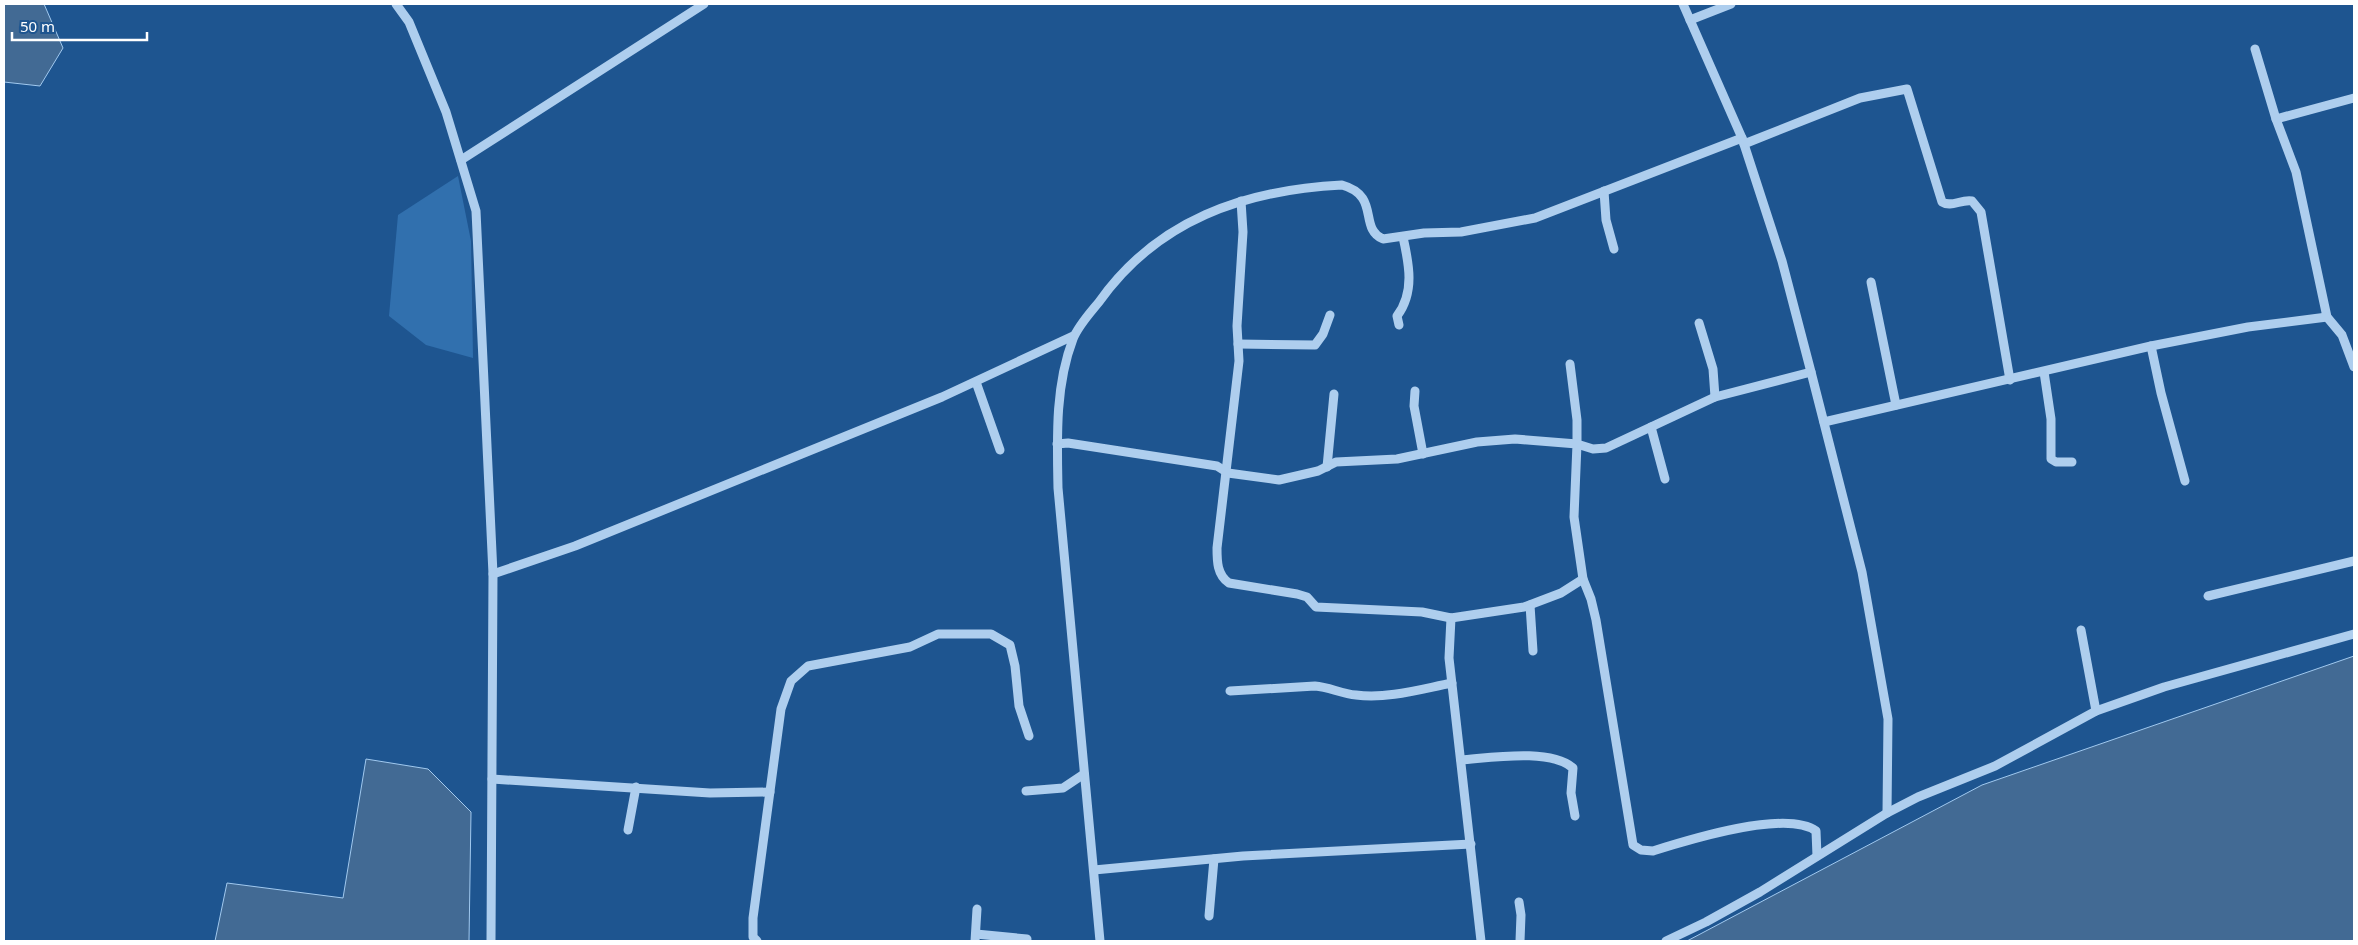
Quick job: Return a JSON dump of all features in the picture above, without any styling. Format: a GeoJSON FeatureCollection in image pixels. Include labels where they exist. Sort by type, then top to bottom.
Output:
{"type":"FeatureCollection","features":[{"type":"Feature","properties":{"kind":"street"},"geometry":{"type":"LineString","coordinates":[[396,4],[409,22],[443,103],[476,211],[492,574],[491,941]]}},
{"type":"Feature","properties":{"kind":"street"},"geometry":{"type":"LineString","coordinates":[[461,160],[704,4]]}},
{"type":"Feature","properties":{"kind":"street"},"geometry":{"type":"LineString","coordinates":[[1683,4],[1743,141],[1782,261],[1862,572],[1888,719],[1887,813]]}},
{"type":"Feature","properties":{"kind":"street"},"geometry":{"type":"LineString","coordinates":[[1690,20],[1731,4]]}},
{"type":"Feature","properties":{"kind":"street"},"geometry":{"type":"LineString","coordinates":[[2256,49],[2276,119],[2296,172],[2328,317],[2342,335],[2354,367]]}},
{"type":"Feature","properties":{"kind":"street"},"geometry":{"type":"LineString","coordinates":[[1100,941],[1058,488],[1057,444],[1062,384],[1073,336],[1109,287],[1136,258],[1172,231],[1189,221],[1241,201],[1342,185],[1354,189],[1362,196],[1370,223],[1378,237],[1383,239],[1502,226],[1535,218],[1860,98],[1904,88],[1907,89],[1942,202],[1949,205],[1964,200],[1972,201],[1981,212],[2010,380]]}},
{"type":"Feature","properties":{"kind":"street"},"geometry":{"type":"LineString","coordinates":[[2276,119],[2354,98]]}},
{"type":"Feature","properties":{"kind":"street"},"geometry":{"type":"LineString","coordinates":[[1604,191],[1606,220],[1614,249]]}},
{"type":"Feature","properties":{"kind":"street"},"geometry":{"type":"LineString","coordinates":[[1241,201],[1243,232],[1237,326],[1239,361],[1228,474],[1217,558],[1218,568],[1225,580],[1297,594],[1306,597],[1316,607],[1422,612],[1451,618],[1530,605],[1561,593],[1583,579]]}},
{"type":"Feature","properties":{"kind":"street"},"geometry":{"type":"LineString","coordinates":[[1399,325],[1397,316],[1404,306],[1409,291],[1407,259],[1403,237]]}},
{"type":"Feature","properties":{"kind":"street"},"geometry":{"type":"LineString","coordinates":[[1871,282],[1896,405]]}},
{"type":"Feature","properties":{"kind":"street"},"geometry":{"type":"LineString","coordinates":[[1238,344],[1315,345],[1323,334],[1330,315]]}},
{"type":"Feature","properties":{"kind":"street"},"geometry":{"type":"LineString","coordinates":[[1824,422],[2152,346],[2248,327],[2328,317]]}},
{"type":"Feature","properties":{"kind":"street"},"geometry":{"type":"LineString","coordinates":[[1699,323],[1713,369],[1715,397]]}},
{"type":"Feature","properties":{"kind":"street"},"geometry":{"type":"LineString","coordinates":[[492,574],[575,546],[976,382],[1073,336]]}},
{"type":"Feature","properties":{"kind":"street"},"geometry":{"type":"LineString","coordinates":[[2152,346],[2161,393],[2185,481]]}},
{"type":"Feature","properties":{"kind":"street"},"geometry":{"type":"LineString","coordinates":[[1570,364],[1577,420],[1574,517],[1583,579],[1596,620],[1633,845],[1642,850],[1653,851],[1744,827],[1766,824],[1801,824],[1810,826],[1816,831],[1817,856]]}},
{"type":"Feature","properties":{"kind":"street"},"geometry":{"type":"LineString","coordinates":[[1057,444],[1095,446],[1217,466],[1228,474],[1279,480],[1318,472],[1336,462],[1367,459],[1387,460],[1423,454],[1444,448],[1502,439],[1576,444],[1593,449],[1606,448],[1715,397],[1811,372]]}},
{"type":"Feature","properties":{"kind":"street"},"geometry":{"type":"LineString","coordinates":[[2044,372],[2051,419],[2051,459],[2056,462],[2072,462]]}},
{"type":"Feature","properties":{"kind":"street"},"geometry":{"type":"LineString","coordinates":[[976,382],[1000,450]]}},
{"type":"Feature","properties":{"kind":"street"},"geometry":{"type":"LineString","coordinates":[[1415,391],[1414,406],[1423,454]]}},
{"type":"Feature","properties":{"kind":"street"},"geometry":{"type":"LineString","coordinates":[[1327,467],[1334,394]]}},
{"type":"Feature","properties":{"kind":"street"},"geometry":{"type":"LineString","coordinates":[[1651,427],[1665,479]]}},
{"type":"Feature","properties":{"kind":"street"},"geometry":{"type":"LineString","coordinates":[[2208,596],[2354,562]]}},
{"type":"Feature","properties":{"kind":"street"},"geometry":{"type":"LineString","coordinates":[[1530,605],[1533,651]]}},
{"type":"Feature","properties":{"kind":"street"},"geometry":{"type":"LineString","coordinates":[[1451,618],[1449,658],[1481,941]]}},
{"type":"Feature","properties":{"kind":"street"},"geometry":{"type":"LineString","coordinates":[[2081,630],[2096,711]]}},
{"type":"Feature","properties":{"kind":"street"},"geometry":{"type":"LineString","coordinates":[[757,941],[753,937],[753,918],[781,709],[791,681],[808,666],[910,646],[938,634],[991,634],[1010,645],[1016,666],[1019,706],[1029,736]]}},
{"type":"Feature","properties":{"kind":"street"},"geometry":{"type":"LineString","coordinates":[[1666,941],[1706,922],[1760,892],[1887,813],[1918,797],[1995,766],[2096,711],[2164,687],[2354,634]]}},
{"type":"Feature","properties":{"kind":"street"},"geometry":{"type":"LineString","coordinates":[[1230,691],[1315,686],[1354,695],[1371,696],[1452,683]]}},
{"type":"Feature","properties":{"kind":"street"},"geometry":{"type":"LineString","coordinates":[[1461,760],[1522,754],[1567,763],[1573,768],[1571,793],[1575,816]]}},
{"type":"Feature","properties":{"kind":"street"},"geometry":{"type":"LineString","coordinates":[[1026,791],[1063,788],[1084,774]]}},
{"type":"Feature","properties":{"kind":"street"},"geometry":{"type":"LineString","coordinates":[[492,779],[710,793],[770,792]]}},
{"type":"Feature","properties":{"kind":"street"},"geometry":{"type":"LineString","coordinates":[[628,830],[636,787]]}},
{"type":"Feature","properties":{"kind":"street"},"geometry":{"type":"LineString","coordinates":[[1094,870],[1214,859],[1471,844]]}},
{"type":"Feature","properties":{"kind":"street"},"geometry":{"type":"LineString","coordinates":[[1210,916],[1214,859]]}},
{"type":"Feature","properties":{"kind":"street"},"geometry":{"type":"LineString","coordinates":[[1519,902],[1521,915],[1520,941]]}},
{"type":"Feature","properties":{"kind":"street"},"geometry":{"type":"LineString","coordinates":[[977,909],[975,938],[1027,939]]}},
{"type":"Feature","properties":{"kind":"shaded area"},"geometry":{"type":"Polygon","coordinates":[[[4,4],[44,4],[63,48],[40,86],[4,82],[4,4]]]}},
{"type":"Feature","properties":{"kind":"shaded area"},"geometry":{"type":"Polygon","coordinates":[[[458,176],[471,241],[473,358],[426,345],[389,316],[398,215],[458,176]]]}},
{"type":"Feature","properties":{"kind":"shaded area"},"geometry":{"type":"Polygon","coordinates":[[[2354,656],[2354,941],[1687,941],[1982,785],[2354,656]]]}},
{"type":"Feature","properties":{"kind":"shaded area"},"geometry":{"type":"Polygon","coordinates":[[[366,759],[428,769],[471,812],[469,941],[215,941],[227,883],[343,898],[366,759]]]}}]}
